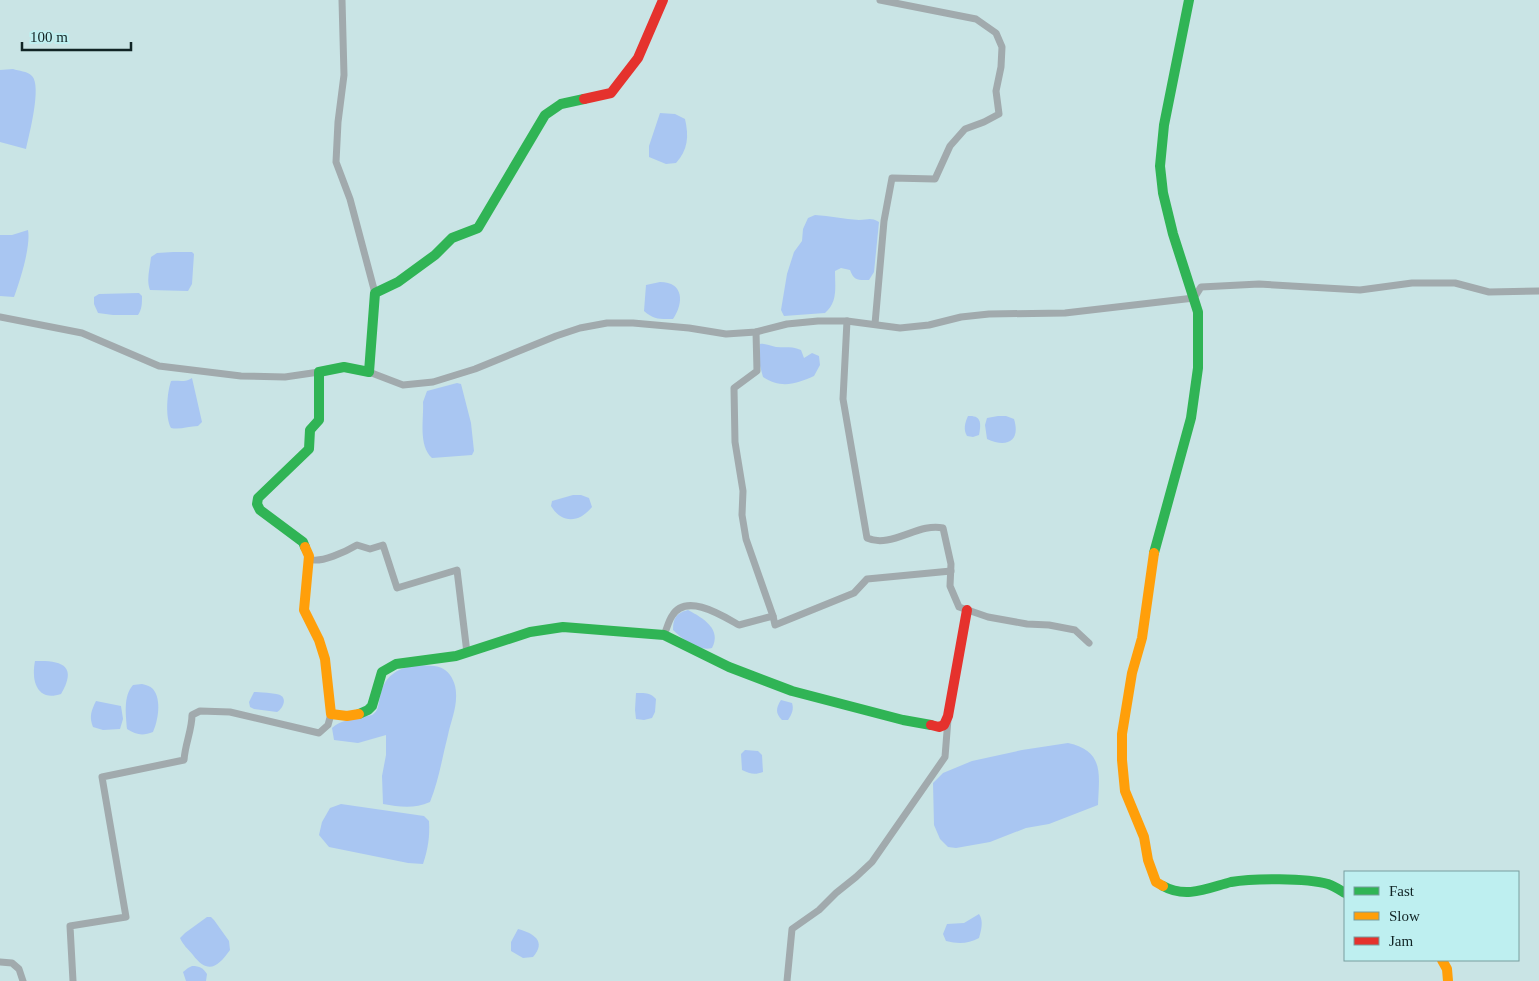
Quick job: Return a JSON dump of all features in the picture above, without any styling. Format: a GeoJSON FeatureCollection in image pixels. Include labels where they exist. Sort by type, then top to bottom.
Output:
{"type":"FeatureCollection","features":[{"type":"Feature","properties":{"kind":"street"},"geometry":{"type":"LineString","coordinates":[[342,0],[344,75],[338,122],[336,162],[350,199],[376,293],[369,372]]}},
{"type":"Feature","properties":{"kind":"street"},"geometry":{"type":"LineString","coordinates":[[376,293],[398,282],[434,255],[452,238],[478,228],[545,116],[561,104],[611,93],[638,58],[663,0]]}},
{"type":"Feature","properties":{"kind":"street"},"geometry":{"type":"LineString","coordinates":[[875,324],[884,222],[892,178],[935,179],[950,146],[964,128],[984,122],[999,114],[996,91],[1001,67],[1002,48],[996,33],[976,19],[880,0]]}},
{"type":"Feature","properties":{"kind":"street"},"geometry":{"type":"LineString","coordinates":[[1190,0],[1164,126],[1160,166],[1163,193],[1173,234],[1198,312],[1198,359],[1191,418],[1158,535],[1151,567],[1142,638],[1132,673],[1122,734],[1124,791],[1144,837],[1148,860],[1156,882],[1168,889],[1184,893],[1206,890],[1232,882],[1267,879],[1328,884],[1344,892]]}},
{"type":"Feature","properties":{"kind":"street"},"geometry":{"type":"LineString","coordinates":[[1194,298],[1201,287],[1259,284],[1360,290],[1412,283],[1455,283],[1489,292],[1539,291]]}},
{"type":"Feature","properties":{"kind":"street"},"geometry":{"type":"LineString","coordinates":[[0,317],[82,333],[158,366],[241,376],[285,377],[319,372],[338,366],[358,368],[403,384],[433,382],[476,369],[556,336],[580,328],[607,323],[633,323],[689,328],[726,334],[756,332],[787,324],[818,321],[875,324],[900,328],[929,325],[961,317],[989,314],[1065,313],[1194,298]]}},
{"type":"Feature","properties":{"kind":"street"},"geometry":{"type":"LineString","coordinates":[[847,322],[843,399],[867,538],[874,542],[902,537],[922,530],[942,528],[951,564],[950,586],[959,607],[988,617],[1075,630],[1089,643]]}},
{"type":"Feature","properties":{"kind":"street"},"geometry":{"type":"LineString","coordinates":[[756,332],[756,371],[734,388],[735,434],[743,491],[742,515],[746,539],[775,625],[854,594],[867,580],[951,571]]}},
{"type":"Feature","properties":{"kind":"street"},"geometry":{"type":"LineString","coordinates":[[73,981],[70,926],[126,917],[102,777],[184,760],[192,727],[192,715],[200,711],[230,712],[319,733],[328,724],[331,714],[324,659],[318,640],[304,610],[309,558],[307,548],[303,542],[260,510],[257,504],[258,498],[309,449],[310,430],[319,420],[319,372]]}},
{"type":"Feature","properties":{"kind":"street"},"geometry":{"type":"LineString","coordinates":[[309,558],[312,560],[323,559],[357,545],[370,549],[383,545],[397,588],[457,570],[467,653]]}},
{"type":"Feature","properties":{"kind":"street"},"geometry":{"type":"LineString","coordinates":[[664,635],[672,616],[677,610],[689,606],[713,610],[739,625],[773,616]]}},
{"type":"Feature","properties":{"kind":"street"},"geometry":{"type":"LineString","coordinates":[[787,981],[792,929],[819,910],[872,862],[945,758],[948,716],[967,610]]}},
{"type":"Feature","properties":{"kind":"street"},"geometry":{"type":"LineString","coordinates":[[331,714],[351,717],[372,706],[382,672],[396,664],[456,656],[530,632],[563,627],[664,635],[729,667],[792,691],[903,720],[939,727],[944,725],[948,716]]}},
{"type":"Feature","properties":{"kind":"street"},"geometry":{"type":"LineString","coordinates":[[1443,961],[1447,969],[1448,981]]}},
{"type":"Feature","properties":{"kind":"street"},"geometry":{"type":"LineString","coordinates":[[0,962],[12,963],[19,969],[23,981]]}},
{"type":"Feature","properties":{"kind":"water"},"geometry":{"type":"Polygon","coordinates":[[[13,69],[30,74],[35,81],[34,111],[26,149],[0,142],[0,70],[13,69]]]}},
{"type":"Feature","properties":{"kind":"water"},"geometry":{"type":"Polygon","coordinates":[[[660,113],[675,114],[685,119],[687,131],[685,148],[676,163],[666,164],[649,157],[649,146],[660,113]]]}},
{"type":"Feature","properties":{"kind":"water"},"geometry":{"type":"Polygon","coordinates":[[[815,215],[859,220],[871,219],[879,222],[874,272],[869,280],[859,280],[853,276],[850,270],[841,268],[835,271],[834,299],[825,313],[784,316],[781,310],[787,274],[794,252],[802,241],[803,229],[808,218],[815,215]]]}},
{"type":"Feature","properties":{"kind":"water"},"geometry":{"type":"Polygon","coordinates":[[[28,230],[28,245],[14,297],[0,296],[0,235],[12,235],[28,230]]]}},
{"type":"Feature","properties":{"kind":"water"},"geometry":{"type":"Polygon","coordinates":[[[192,252],[194,254],[192,284],[188,291],[150,290],[148,278],[151,257],[157,253],[192,252]]]}},
{"type":"Feature","properties":{"kind":"water"},"geometry":{"type":"Polygon","coordinates":[[[660,282],[674,286],[680,294],[679,306],[673,319],[661,319],[644,311],[646,285],[660,282]]]}},
{"type":"Feature","properties":{"kind":"water"},"geometry":{"type":"Polygon","coordinates":[[[139,293],[142,296],[142,301],[138,315],[98,313],[94,304],[94,297],[99,294],[139,293]]]}},
{"type":"Feature","properties":{"kind":"water"},"geometry":{"type":"Polygon","coordinates":[[[760,344],[798,349],[801,350],[804,358],[812,353],[819,356],[820,365],[814,376],[795,383],[782,384],[770,381],[763,377],[759,362],[760,344]]]}},
{"type":"Feature","properties":{"kind":"water"},"geometry":{"type":"Polygon","coordinates":[[[192,378],[202,422],[198,426],[178,429],[171,428],[167,405],[171,381],[184,381],[192,378]]]}},
{"type":"Feature","properties":{"kind":"water"},"geometry":{"type":"Polygon","coordinates":[[[457,383],[461,384],[471,423],[474,451],[472,455],[432,458],[423,439],[423,402],[427,391],[457,383]]]}},
{"type":"Feature","properties":{"kind":"water"},"geometry":{"type":"Polygon","coordinates":[[[968,416],[976,417],[980,421],[979,435],[967,436],[965,426],[968,416]]]}},
{"type":"Feature","properties":{"kind":"water"},"geometry":{"type":"Polygon","coordinates":[[[998,416],[1014,419],[1016,427],[1014,438],[1006,443],[987,439],[985,425],[987,418],[998,416]]]}},
{"type":"Feature","properties":{"kind":"water"},"geometry":{"type":"Polygon","coordinates":[[[573,495],[589,498],[592,507],[582,516],[571,519],[560,516],[555,512],[551,506],[552,501],[573,495]]]}},
{"type":"Feature","properties":{"kind":"water"},"geometry":{"type":"Polygon","coordinates":[[[688,610],[705,621],[713,630],[715,635],[712,648],[707,649],[696,646],[673,630],[676,617],[688,610]]]}},
{"type":"Feature","properties":{"kind":"water"},"geometry":{"type":"Polygon","coordinates":[[[35,661],[59,663],[64,666],[68,676],[61,694],[53,696],[41,692],[35,682],[35,661]]]}},
{"type":"Feature","properties":{"kind":"water"},"geometry":{"type":"Polygon","coordinates":[[[415,665],[442,668],[452,677],[455,687],[455,709],[430,802],[407,807],[383,804],[382,776],[386,755],[386,735],[358,743],[334,740],[332,728],[345,721],[374,713],[378,707],[384,684],[388,679],[397,671],[415,665]]]}},
{"type":"Feature","properties":{"kind":"water"},"geometry":{"type":"Polygon","coordinates":[[[142,684],[149,686],[156,694],[158,699],[158,716],[153,732],[137,734],[127,729],[126,700],[133,685],[142,684]]]}},
{"type":"Feature","properties":{"kind":"water"},"geometry":{"type":"Polygon","coordinates":[[[254,692],[280,695],[284,699],[281,709],[277,712],[250,707],[249,702],[254,692]]]}},
{"type":"Feature","properties":{"kind":"water"},"geometry":{"type":"Polygon","coordinates":[[[636,693],[649,694],[656,699],[655,712],[652,718],[636,719],[636,693]]]}},
{"type":"Feature","properties":{"kind":"water"},"geometry":{"type":"Polygon","coordinates":[[[781,700],[792,703],[792,712],[788,720],[782,720],[777,713],[781,700]]]}},
{"type":"Feature","properties":{"kind":"water"},"geometry":{"type":"Polygon","coordinates":[[[96,701],[121,706],[123,719],[120,729],[103,730],[93,727],[91,714],[96,701]]]}},
{"type":"Feature","properties":{"kind":"water"},"geometry":{"type":"Polygon","coordinates":[[[1068,743],[1080,747],[1094,758],[1099,774],[1098,805],[1049,824],[1026,828],[990,842],[956,848],[948,847],[940,839],[934,825],[933,783],[943,773],[972,761],[1022,750],[1068,743]]]}},
{"type":"Feature","properties":{"kind":"water"},"geometry":{"type":"Polygon","coordinates":[[[745,750],[758,751],[762,755],[763,772],[752,774],[742,770],[741,754],[745,750]]]}},
{"type":"Feature","properties":{"kind":"water"},"geometry":{"type":"Polygon","coordinates":[[[341,804],[424,816],[429,821],[429,832],[423,864],[408,863],[329,847],[319,835],[322,822],[330,808],[341,804]]]}},
{"type":"Feature","properties":{"kind":"water"},"geometry":{"type":"Polygon","coordinates":[[[979,914],[982,923],[979,938],[963,943],[946,941],[943,934],[947,924],[964,923],[979,914]]]}},
{"type":"Feature","properties":{"kind":"water"},"geometry":{"type":"Polygon","coordinates":[[[207,917],[211,917],[214,920],[229,941],[230,950],[221,961],[208,967],[198,961],[180,938],[207,917]]]}},
{"type":"Feature","properties":{"kind":"water"},"geometry":{"type":"Polygon","coordinates":[[[518,929],[536,938],[539,946],[533,957],[523,958],[511,951],[511,942],[518,929]]]}},
{"type":"Feature","properties":{"kind":"water"},"geometry":{"type":"Polygon","coordinates":[[[192,966],[204,970],[207,974],[206,981],[186,981],[183,972],[192,966]]]}},
{"type":"Feature","properties":{"kind":"traffic: fast"},"geometry":{"type":"LineString","coordinates":[[1154,553],[1191,418],[1198,368],[1198,312],[1173,234],[1163,193],[1160,166],[1164,125],[1189,0]]}},
{"type":"Feature","properties":{"kind":"traffic: fast"},"geometry":{"type":"LineString","coordinates":[[305,547],[303,542],[260,510],[257,504],[258,498],[309,449],[310,430],[319,420],[319,372],[344,367],[369,372],[375,293],[398,282],[435,255],[452,238],[478,228],[545,115],[561,104],[584,99]]}},
{"type":"Feature","properties":{"kind":"traffic: fast"},"geometry":{"type":"LineString","coordinates":[[359,714],[372,706],[382,672],[396,664],[456,656],[530,632],[563,627],[664,635],[729,667],[792,691],[903,720],[931,725]]}},
{"type":"Feature","properties":{"kind":"traffic: fast"},"geometry":{"type":"LineString","coordinates":[[1163,886],[1180,892],[1189,892],[1231,882],[1265,879],[1294,880],[1328,884],[1344,892]]}},
{"type":"Feature","properties":{"kind":"traffic: slow"},"geometry":{"type":"LineString","coordinates":[[305,547],[309,556],[304,610],[319,640],[325,659],[331,714],[347,716],[359,714]]}},
{"type":"Feature","properties":{"kind":"traffic: slow"},"geometry":{"type":"LineString","coordinates":[[1154,553],[1142,638],[1132,673],[1122,734],[1122,760],[1125,791],[1144,837],[1148,860],[1156,882],[1163,886]]}},
{"type":"Feature","properties":{"kind":"traffic: slow"},"geometry":{"type":"LineString","coordinates":[[1443,961],[1447,969],[1448,981]]}},
{"type":"Feature","properties":{"kind":"traffic: jam"},"geometry":{"type":"LineString","coordinates":[[584,99],[611,93],[638,58],[663,0]]}},
{"type":"Feature","properties":{"kind":"traffic: jam"},"geometry":{"type":"LineString","coordinates":[[931,725],[939,727],[944,725],[948,716],[967,610]]}}]}
